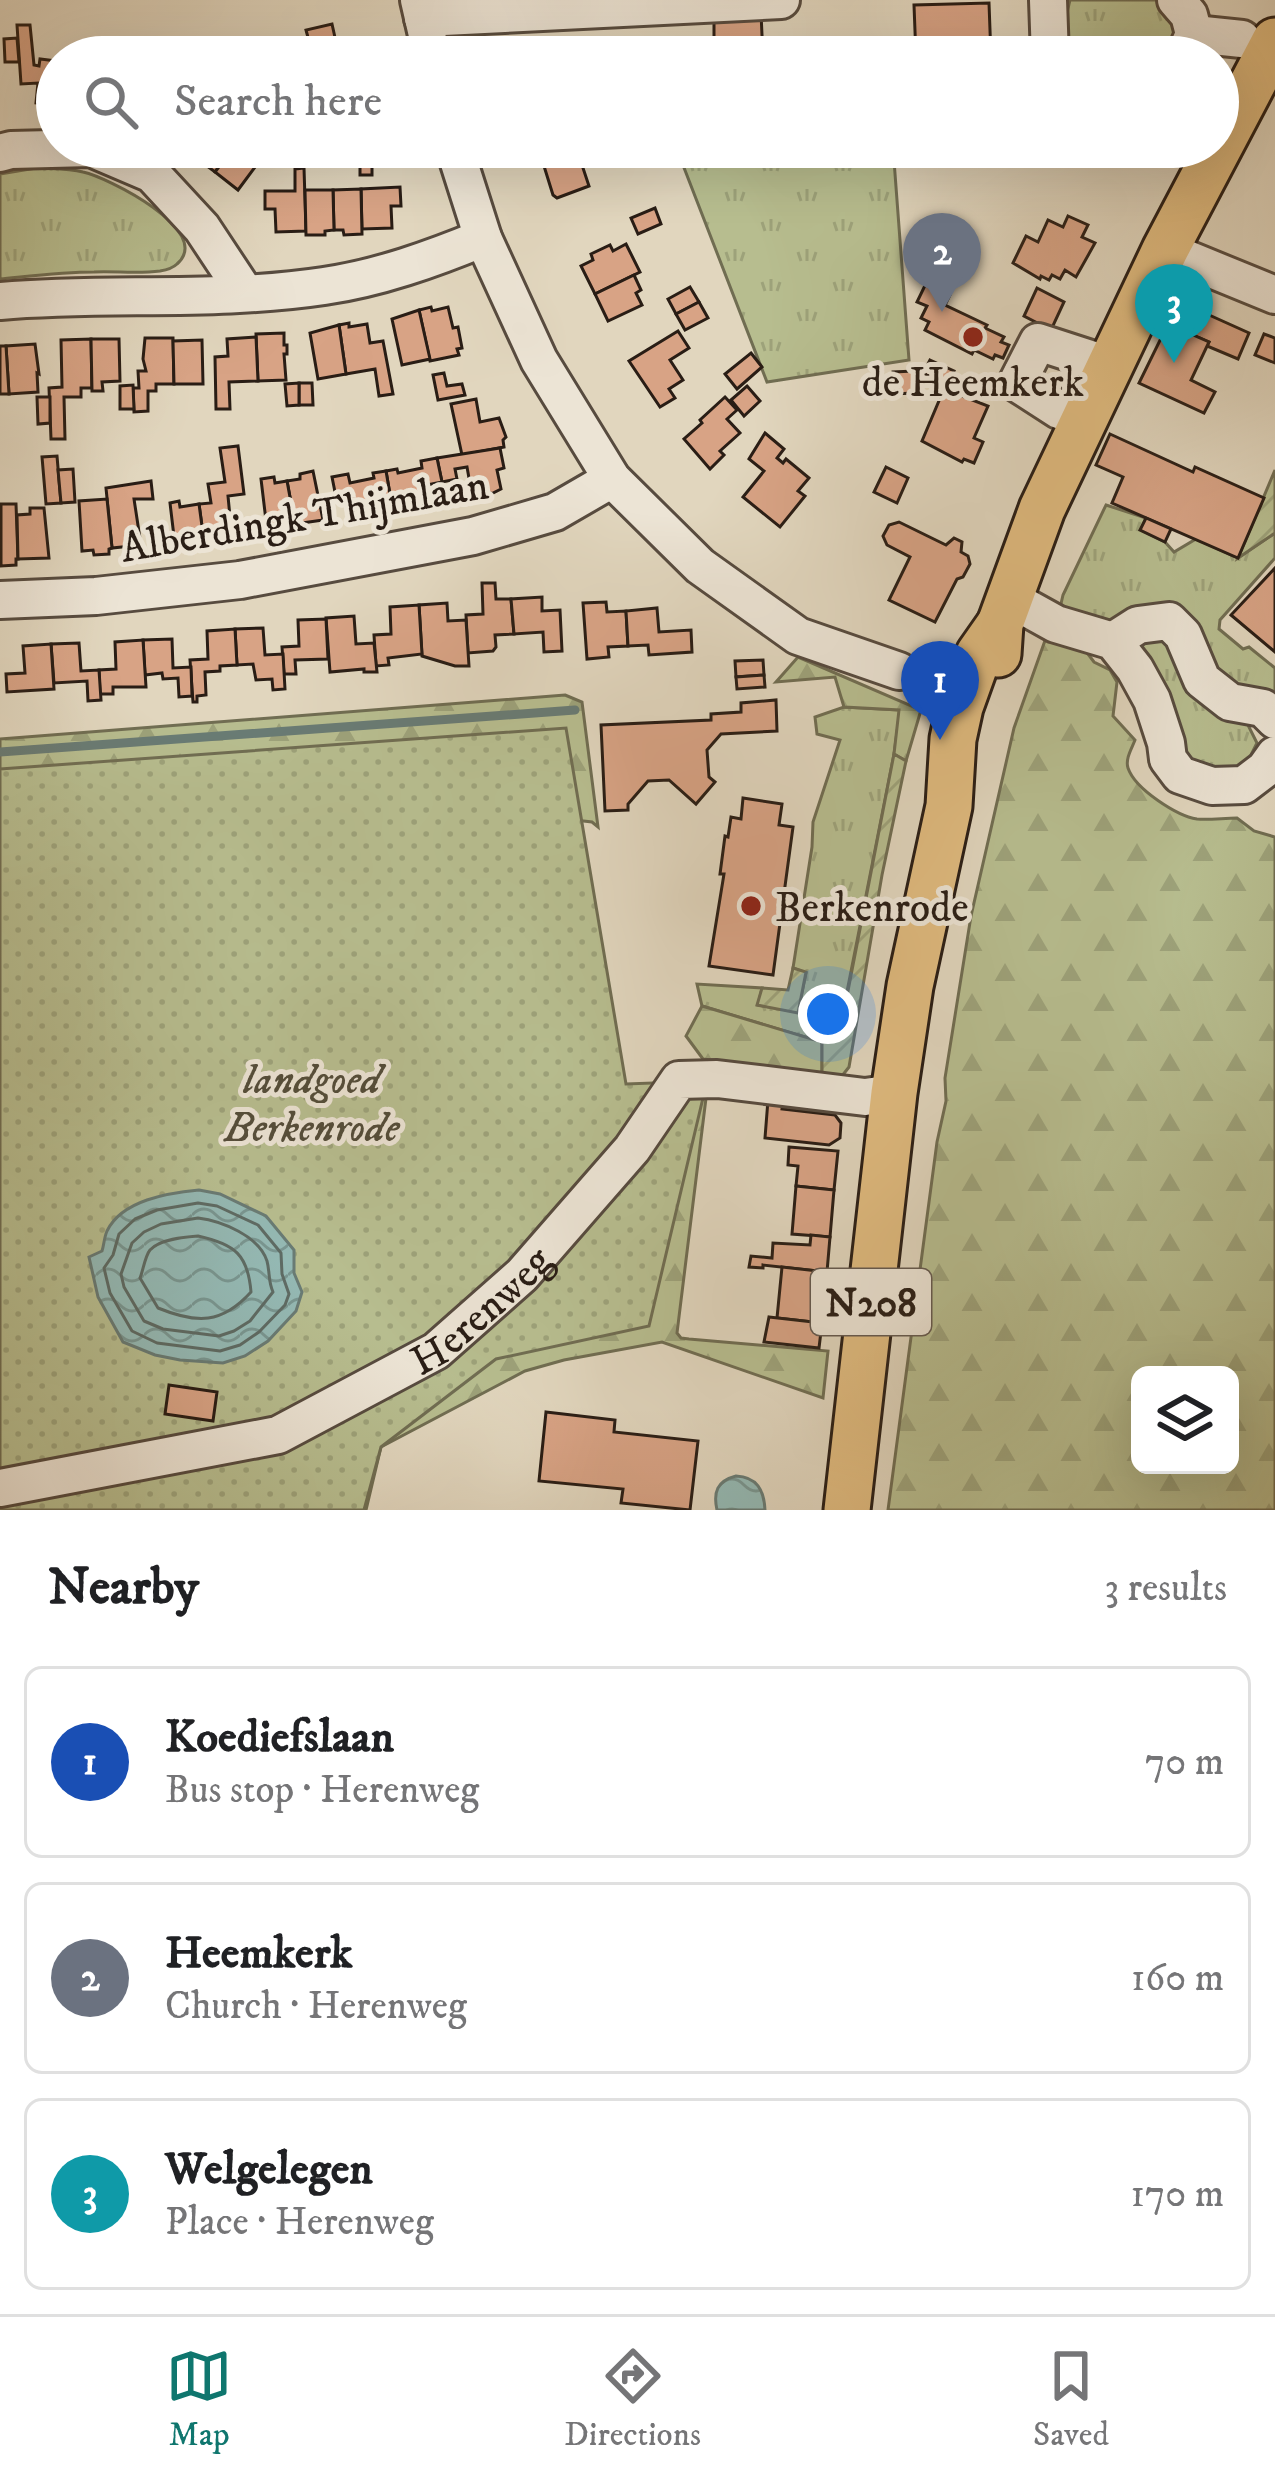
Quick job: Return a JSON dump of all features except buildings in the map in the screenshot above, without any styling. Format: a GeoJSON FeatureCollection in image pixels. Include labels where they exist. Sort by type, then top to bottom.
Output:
{"type":"FeatureCollection","features":[{"type":"Feature","properties":{"kind":"main road","name":"N208"},"geometry":{"type":"LineString","coordinates":[[1239,85],[1259,40]]}},
{"type":"Feature","properties":{"kind":"main road","name":"N208"},"geometry":{"type":"LineString","coordinates":[[847,1510],[894,1093],[914,967],[949,806],[953,739],[964,691],[1005,611],[1042,509],[1202,168]]}},
{"type":"Feature","properties":{"kind":"street"},"geometry":{"type":"LineString","coordinates":[[421,9],[782,0]]}},
{"type":"Feature","properties":{"kind":"street"},"geometry":{"type":"LineString","coordinates":[[1048,0],[1049,36]]}},
{"type":"Feature","properties":{"kind":"street"},"geometry":{"type":"LineString","coordinates":[[1176,0],[1189,15],[1189,36]]}},
{"type":"Feature","properties":{"kind":"street"},"geometry":{"type":"LineString","coordinates":[[0,154],[36,149]]}},
{"type":"Feature","properties":{"kind":"street"},"geometry":{"type":"LineString","coordinates":[[136,168],[152,175],[202,228],[245,293]]}},
{"type":"Feature","properties":{"kind":"street"},"geometry":{"type":"LineString","coordinates":[[461,168],[483,238],[539,360],[612,479],[700,566],[797,636],[899,671]]}},
{"type":"Feature","properties":{"kind":"street"},"geometry":{"type":"LineString","coordinates":[[0,301],[325,286],[429,261],[483,238]]}},
{"type":"Feature","properties":{"kind":"street"},"geometry":{"type":"LineString","coordinates":[[1165,250],[1275,295]]}},
{"type":"Feature","properties":{"kind":"street"},"geometry":{"type":"LineString","coordinates":[[1085,420],[1059,410],[1017,383],[1038,342],[1109,364]]}},
{"type":"Feature","properties":{"kind":"street","name":"Alberdingk Thijmlaan"},"geometry":{"type":"LineString","coordinates":[[0,600],[96,596],[240,580],[473,536],[555,512],[612,479]]}},
{"type":"Feature","properties":{"kind":"street"},"geometry":{"type":"LineString","coordinates":[[1005,611],[1113,641],[1152,700],[1168,759],[1180,775],[1211,786],[1244,785],[1275,755]]}},
{"type":"Feature","properties":{"kind":"street"},"geometry":{"type":"LineString","coordinates":[[1113,641],[1138,625],[1168,621],[1183,635],[1202,680],[1230,702],[1263,708],[1275,720]]}},
{"type":"Feature","properties":{"kind":"street","name":"Herenweg"},"geometry":{"type":"LineString","coordinates":[[0,1488],[278,1436],[436,1351],[522,1275],[632,1149],[679,1080],[717,1078],[865,1097],[894,1093]]}},
{"type":"Feature","properties":{"kind":"green space"},"geometry":{"type":"Polygon","coordinates":[[[1070,0],[1157,0],[1179,19],[1177,36],[1062,34],[1070,0]]]}},
{"type":"Feature","properties":{"kind":"green space"},"geometry":{"type":"Polygon","coordinates":[[[36,168],[95,176],[153,208],[182,236],[185,251],[177,264],[152,272],[0,279],[0,174],[36,168]]]}},
{"type":"Feature","properties":{"kind":"green space"},"geometry":{"type":"Polygon","coordinates":[[[684,168],[895,168],[909,360],[767,382],[684,168]]]}},
{"type":"Feature","properties":{"kind":"green space"},"geometry":{"type":"Polygon","coordinates":[[[1275,470],[1275,533],[1238,558],[1275,470]]]}},
{"type":"Feature","properties":{"kind":"green space"},"geometry":{"type":"Polygon","coordinates":[[[1106,505],[1146,518],[1141,530],[1174,552],[1196,539],[1238,558],[1275,533],[1275,558],[1220,620],[1219,629],[1275,668],[1275,712],[1206,670],[1186,628],[1104,630],[1058,617],[1063,595],[1106,505]]]}},
{"type":"Feature","properties":{"kind":"green space"},"geometry":{"type":"Polygon","coordinates":[[[1163,628],[1244,717],[1257,743],[1247,763],[1210,775],[1184,764],[1141,650],[1140,639],[1163,628]]]}},
{"type":"Feature","properties":{"kind":"green space"},"geometry":{"type":"Polygon","coordinates":[[[1048,632],[1085,650],[1094,662],[1110,670],[1117,682],[1113,716],[1135,740],[1128,768],[1148,793],[1189,817],[1237,818],[1254,831],[1275,837],[1275,1510],[888,1510],[971,916],[1014,728],[1048,632]]]}},
{"type":"Feature","properties":{"kind":"green space"},"geometry":{"type":"Polygon","coordinates":[[[798,657],[921,710],[906,761],[894,754],[899,710],[844,707],[835,677],[776,682],[798,657]]]}},
{"type":"Feature","properties":{"kind":"green space"},"geometry":{"type":"Polygon","coordinates":[[[565,695],[582,702],[598,827],[566,819],[0,826],[0,739],[565,695]]]}},
{"type":"Feature","properties":{"kind":"green space"},"geometry":{"type":"Polygon","coordinates":[[[844,707],[900,710],[839,1032],[822,1042],[702,1006],[697,984],[762,988],[758,1005],[798,1012],[806,973],[793,968],[813,822],[840,740],[817,734],[815,717],[844,707]]]}},
{"type":"Feature","properties":{"kind":"green space","name":"landgoed Berkenrode"},"geometry":{"type":"Polygon","coordinates":[[[566,728],[626,1084],[707,1081],[649,1326],[496,1359],[381,1447],[364,1510],[0,1510],[0,769],[566,728]]]}},
{"type":"Feature","properties":{"kind":"green space"},"geometry":{"type":"Polygon","coordinates":[[[894,754],[906,761],[849,1067],[838,1081],[822,1073],[822,1042],[840,1032],[894,754]]]}},
{"type":"Feature","properties":{"kind":"green space"},"geometry":{"type":"Polygon","coordinates":[[[793,968],[806,972],[798,1013],[757,1005],[762,988],[788,990],[793,968]]]}},
{"type":"Feature","properties":{"kind":"green space"},"geometry":{"type":"Polygon","coordinates":[[[702,1006],[822,1042],[822,1073],[703,1059],[686,1036],[702,1006]]]}},
{"type":"Feature","properties":{"kind":"green space"},"geometry":{"type":"Polygon","coordinates":[[[708,1082],[677,1333],[689,1339],[828,1351],[823,1398],[662,1342],[564,1360],[525,1371],[381,1447],[366,1510],[280,1510],[708,1082]]]}},
{"type":"Feature","properties":{"kind":"water"},"geometry":{"type":"Polygon","coordinates":[[[199,1190],[220,1194],[266,1216],[294,1250],[294,1273],[302,1292],[296,1311],[268,1341],[223,1363],[155,1355],[123,1342],[98,1297],[89,1257],[102,1251],[107,1231],[123,1212],[160,1196],[199,1190]]]}},
{"type":"Feature","properties":{"kind":"water"},"geometry":{"type":"Polygon","coordinates":[[[736,1476],[758,1486],[765,1510],[717,1510],[718,1488],[736,1476]]]}},
{"type":"Feature","properties":{"kind":"waterway"},"geometry":{"type":"LineString","coordinates":[[0,752],[575,710]]}},
{"type":"Feature","properties":{"kind":"place","name":"Heemkerk"},"geometry":{"type":"Point","coordinates":[942,312]}},
{"type":"Feature","properties":{"kind":"place","name":"de Heemkerk"},"geometry":{"type":"Point","coordinates":[973,337]}},
{"type":"Feature","properties":{"kind":"place","name":"Welgelegen"},"geometry":{"type":"Point","coordinates":[1174,363]}},
{"type":"Feature","properties":{"kind":"place","name":"Koediefslaan"},"geometry":{"type":"Point","coordinates":[940,740]}},
{"type":"Feature","properties":{"kind":"place","name":"Berkenrode"},"geometry":{"type":"Point","coordinates":[751,906]}}]}
